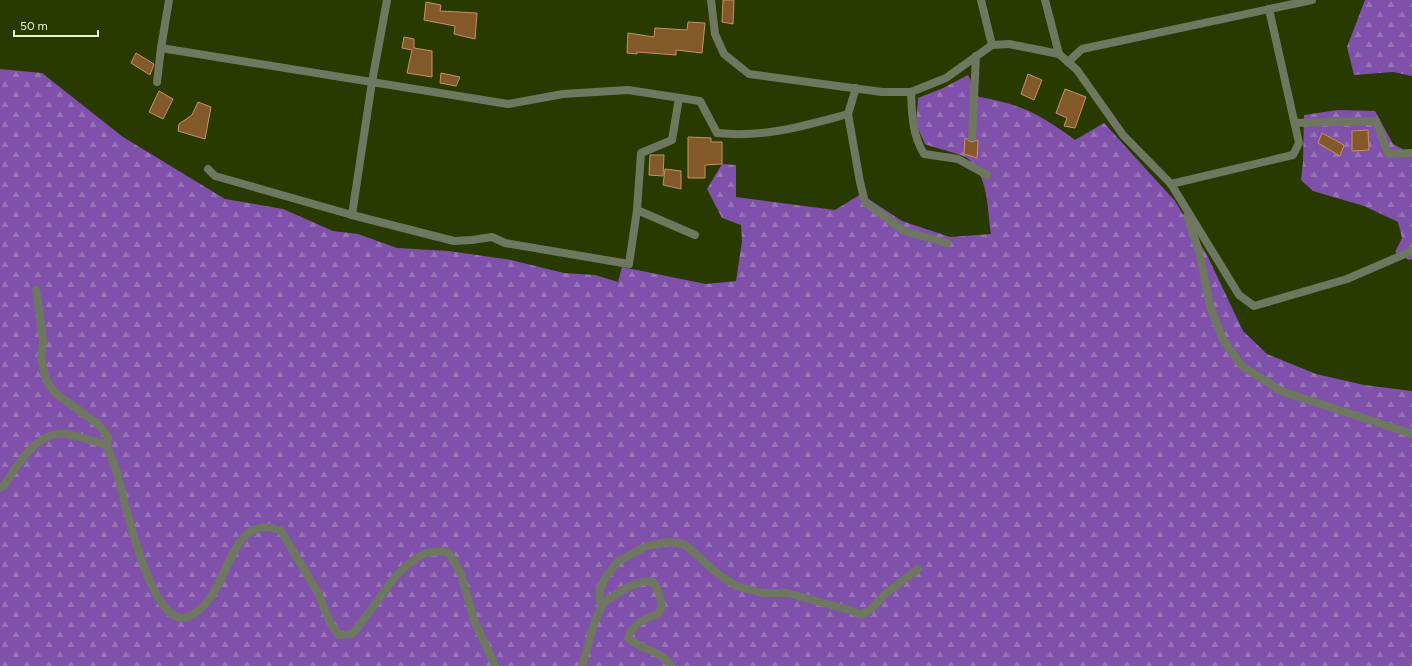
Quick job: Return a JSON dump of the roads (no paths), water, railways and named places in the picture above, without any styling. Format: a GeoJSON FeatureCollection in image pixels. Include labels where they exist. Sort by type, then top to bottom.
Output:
{"type":"FeatureCollection","features":[{"type":"Feature","properties":{"kind":"street"},"geometry":{"type":"LineString","coordinates":[[157,82],[169,0]]}},
{"type":"Feature","properties":{"kind":"street"},"geometry":{"type":"LineString","coordinates":[[352,215],[372,82],[387,0]]}},
{"type":"Feature","properties":{"kind":"street"},"geometry":{"type":"LineString","coordinates":[[711,0],[715,34],[724,54],[749,74],[882,92],[911,92],[946,78],[992,45],[1009,44],[1059,54],[1077,70],[1123,135],[1171,184],[1239,295],[1254,306],[1347,279],[1412,251]]}},
{"type":"Feature","properties":{"kind":"street"},"geometry":{"type":"LineString","coordinates":[[981,0],[992,45]]}},
{"type":"Feature","properties":{"kind":"street"},"geometry":{"type":"LineString","coordinates":[[1045,0],[1059,54]]}},
{"type":"Feature","properties":{"kind":"street"},"geometry":{"type":"LineString","coordinates":[[1068,62],[1082,49],[1312,0]]}},
{"type":"Feature","properties":{"kind":"street"},"geometry":{"type":"LineString","coordinates":[[1171,184],[1293,155],[1299,143],[1269,9]]}},
{"type":"Feature","properties":{"kind":"street"},"geometry":{"type":"LineString","coordinates":[[161,48],[508,104],[563,94],[628,90],[700,102],[717,134],[739,136],[780,132],[848,114]]}},
{"type":"Feature","properties":{"kind":"street"},"geometry":{"type":"LineString","coordinates":[[972,137],[976,56]]}},
{"type":"Feature","properties":{"kind":"street"},"geometry":{"type":"LineString","coordinates":[[856,88],[848,114],[865,202],[904,232],[947,243]]}},
{"type":"Feature","properties":{"kind":"street"},"geometry":{"type":"LineString","coordinates":[[911,92],[913,126],[917,143],[924,154],[958,159],[987,176]]}},
{"type":"Feature","properties":{"kind":"street"},"geometry":{"type":"LineString","coordinates":[[208,169],[215,176],[352,215],[454,241],[492,237],[505,243],[629,264],[637,210],[641,153],[672,140],[679,98]]}},
{"type":"Feature","properties":{"kind":"street"},"geometry":{"type":"LineString","coordinates":[[1295,122],[1376,121],[1388,154],[1412,153]]}},
{"type":"Feature","properties":{"kind":"street"},"geometry":{"type":"LineString","coordinates":[[1180,198],[1199,251],[1210,306],[1223,340],[1242,366],[1281,391],[1412,434]]}},
{"type":"Feature","properties":{"kind":"street"},"geometry":{"type":"LineString","coordinates":[[637,210],[695,235]]}},
{"type":"Feature","properties":{"kind":"street"},"geometry":{"type":"LineString","coordinates":[[36,290],[43,340],[41,358],[46,380],[55,393],[99,425],[108,437],[107,445],[118,476],[138,549],[163,607],[171,616],[185,618],[198,611],[212,597],[222,579],[231,555],[240,541],[253,530],[267,527],[281,531],[318,593],[330,623],[339,635],[352,634],[400,572],[422,555],[436,551],[449,553],[461,574],[474,620],[494,666]]}},
{"type":"Feature","properties":{"kind":"street"},"geometry":{"type":"LineString","coordinates":[[0,488],[4,485],[20,461],[38,443],[50,435],[64,434],[107,445]]}},
{"type":"Feature","properties":{"kind":"street"},"geometry":{"type":"LineString","coordinates":[[603,603],[600,601],[600,589],[604,578],[618,561],[647,546],[669,542],[684,544],[718,574],[736,586],[763,592],[787,593],[849,610],[862,616],[872,608],[886,592],[918,569]]}},
{"type":"Feature","properties":{"kind":"street"},"geometry":{"type":"LineString","coordinates":[[582,666],[594,624],[603,603],[644,580],[653,582],[659,592],[662,606],[658,614],[647,617],[630,630],[628,638],[635,644],[650,649],[666,658],[671,666]]}}]}
